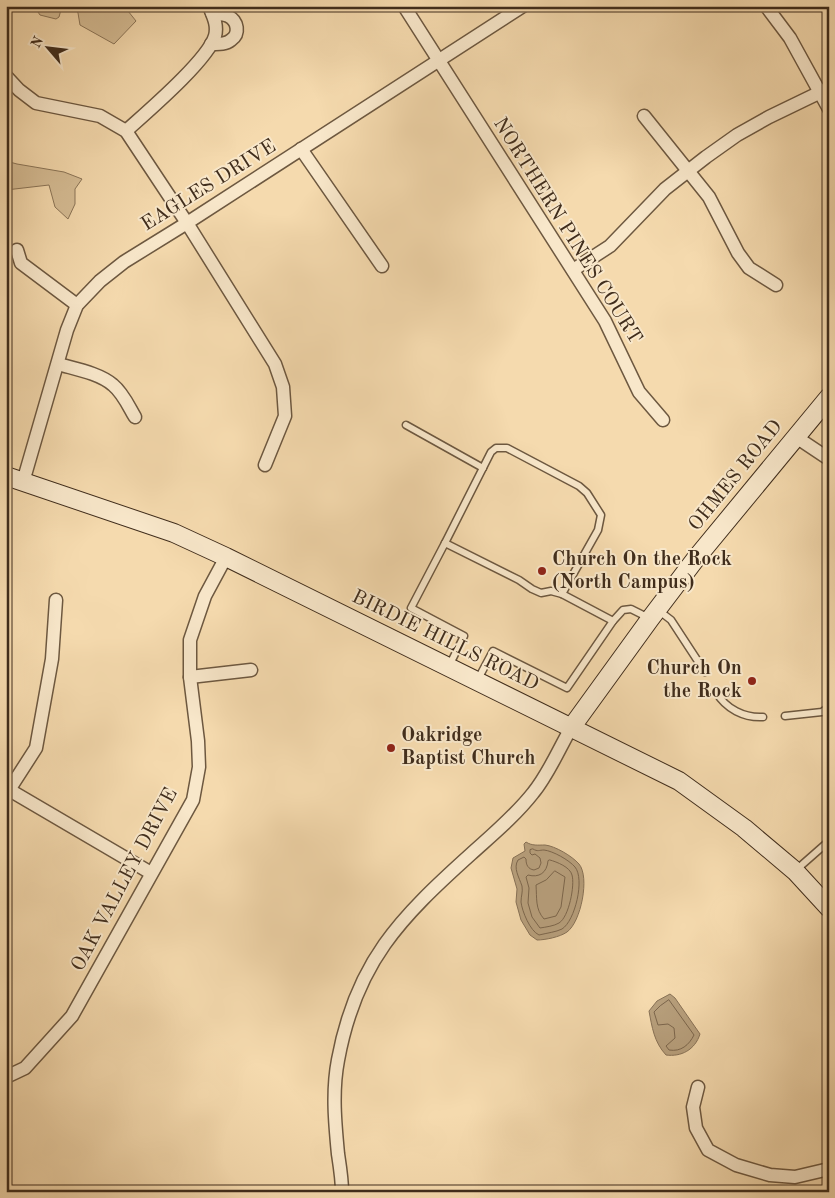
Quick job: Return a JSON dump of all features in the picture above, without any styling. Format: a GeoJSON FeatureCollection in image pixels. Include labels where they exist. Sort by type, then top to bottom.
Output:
{"type":"FeatureCollection","features":[{"type":"Feature","properties":{"kind":"main road","name":"OHMES ROAD"},"geometry":{"type":"LineString","coordinates":[[571,728],[653,614],[829,397]]}},
{"type":"Feature","properties":{"kind":"main road","name":"BIRDIE HILLS ROAD"},"geometry":{"type":"LineString","coordinates":[[14,479],[174,533],[679,781],[744,828],[795,871],[829,908]]}},
{"type":"Feature","properties":{"kind":"street","name":"NORTHERN PINES COURT"},"geometry":{"type":"LineString","coordinates":[[404,6],[605,321],[639,392],[663,420]]}},
{"type":"Feature","properties":{"kind":"street","name":"EAGLES DRIVE"},"geometry":{"type":"LineString","coordinates":[[14,479],[58,364],[67,330],[77,305],[100,281],[124,262],[523,6]]}},
{"type":"Feature","properties":{"kind":"street"},"geometry":{"type":"LineString","coordinates":[[766,6],[790,38],[824,90],[829,109]]}},
{"type":"Feature","properties":{"kind":"street"},"geometry":{"type":"LineString","coordinates":[[210,10],[227,16],[234,21],[237,28],[236,34],[230,41],[211,44]]}},
{"type":"Feature","properties":{"kind":"street"},"geometry":{"type":"LineString","coordinates":[[126,131],[189,71],[211,44],[216,25],[210,10]]}},
{"type":"Feature","properties":{"kind":"street"},"geometry":{"type":"LineString","coordinates":[[6,76],[19,90],[36,103],[100,116],[126,131],[187,223],[275,364],[283,387],[285,416],[265,466]]}},
{"type":"Feature","properties":{"kind":"street"},"geometry":{"type":"LineString","coordinates":[[573,270],[610,246],[665,189],[713,151],[753,126],[824,90]]}},
{"type":"Feature","properties":{"kind":"street"},"geometry":{"type":"LineString","coordinates":[[644,116],[708,197],[738,253],[749,268],[776,285]]}},
{"type":"Feature","properties":{"kind":"street"},"geometry":{"type":"LineString","coordinates":[[302,149],[382,266]]}},
{"type":"Feature","properties":{"kind":"street"},"geometry":{"type":"LineString","coordinates":[[17,250],[22,264],[77,305]]}},
{"type":"Feature","properties":{"kind":"street"},"geometry":{"type":"LineString","coordinates":[[58,364],[97,376],[113,384],[135,417]]}},
{"type":"Feature","properties":{"kind":"street"},"geometry":{"type":"LineString","coordinates":[[796,437],[829,459]]}},
{"type":"Feature","properties":{"kind":"street","name":"OAK VALLEY DRIVE"},"geometry":{"type":"LineString","coordinates":[[6,1077],[25,1068],[72,1016],[193,800],[199,767],[198,741],[190,677],[190,640],[205,596],[226,557]]}},
{"type":"Feature","properties":{"kind":"street"},"geometry":{"type":"LineString","coordinates":[[56,600],[52,659],[36,748],[8,789],[151,873]]}},
{"type":"Feature","properties":{"kind":"street"},"geometry":{"type":"LineString","coordinates":[[190,677],[251,670]]}},
{"type":"Feature","properties":{"kind":"street"},"geometry":{"type":"LineString","coordinates":[[342,1192],[335,1120],[335,1086],[338,1061],[347,1022],[356,994],[366,973],[383,945],[419,902],[517,812],[533,794],[571,728]]}},
{"type":"Feature","properties":{"kind":"street"},"geometry":{"type":"LineString","coordinates":[[698,1088],[693,1107],[696,1128],[708,1150],[736,1165],[770,1175],[795,1177],[829,1169]]}},
{"type":"Feature","properties":{"kind":"lane"},"geometry":{"type":"LineString","coordinates":[[406,425],[483,468]]}},
{"type":"Feature","properties":{"kind":"lane"},"geometry":{"type":"LineString","coordinates":[[449,667],[464,636],[412,608],[491,452],[496,448],[506,448],[579,486],[587,493],[601,515],[598,530],[562,594]]}},
{"type":"Feature","properties":{"kind":"lane"},"geometry":{"type":"LineString","coordinates":[[445,544],[519,580],[532,589],[541,593],[551,591],[562,594],[613,621]]}},
{"type":"Feature","properties":{"kind":"lane"},"geometry":{"type":"LineString","coordinates":[[478,681],[493,651],[567,688],[613,621],[623,610],[631,609],[671,620],[705,672]]}},
{"type":"Feature","properties":{"kind":"lane"},"geometry":{"type":"LineString","coordinates":[[716,692],[721,700],[735,711],[751,717],[763,717]]}},
{"type":"Feature","properties":{"kind":"lane"},"geometry":{"type":"LineString","coordinates":[[785,716],[822,712],[829,707]]}},
{"type":"Feature","properties":{"kind":"lane"},"geometry":{"type":"LineString","coordinates":[[795,871],[829,840]]}},
{"type":"Feature","properties":{"kind":"shaded area"},"geometry":{"type":"Polygon","coordinates":[[[34,6],[62,6],[59,17],[56,19],[40,15],[34,6]]]}},
{"type":"Feature","properties":{"kind":"shaded area"},"geometry":{"type":"Polygon","coordinates":[[[75,6],[124,6],[136,21],[114,44],[80,25],[75,6]]]}},
{"type":"Feature","properties":{"kind":"shaded area"},"geometry":{"type":"Polygon","coordinates":[[[6,161],[64,172],[82,179],[75,189],[75,204],[68,219],[55,207],[49,185],[6,190],[6,161]]]}},
{"type":"Feature","properties":{"kind":"water"},"geometry":{"type":"Polygon","coordinates":[[[526,842],[558,849],[576,861],[582,870],[584,889],[580,910],[572,927],[557,937],[537,940],[530,935],[521,920],[516,902],[517,889],[511,868],[513,858],[525,851],[524,844],[526,842]]]}},
{"type":"Feature","properties":{"kind":"water"},"geometry":{"type":"Polygon","coordinates":[[[670,994],[675,998],[700,1034],[698,1040],[691,1048],[677,1055],[666,1055],[662,1050],[654,1034],[649,1011],[657,1001],[670,994]]]}},
{"type":"Feature","properties":{"kind":"place","name":"Church On the Rock (North Campus)"},"geometry":{"type":"Point","coordinates":[542,571]}},
{"type":"Feature","properties":{"kind":"place","name":"Church On the Rock"},"geometry":{"type":"Point","coordinates":[752,681]}},
{"type":"Feature","properties":{"kind":"place","name":"Oakridge Baptist Church"},"geometry":{"type":"Point","coordinates":[391,748]}}]}
